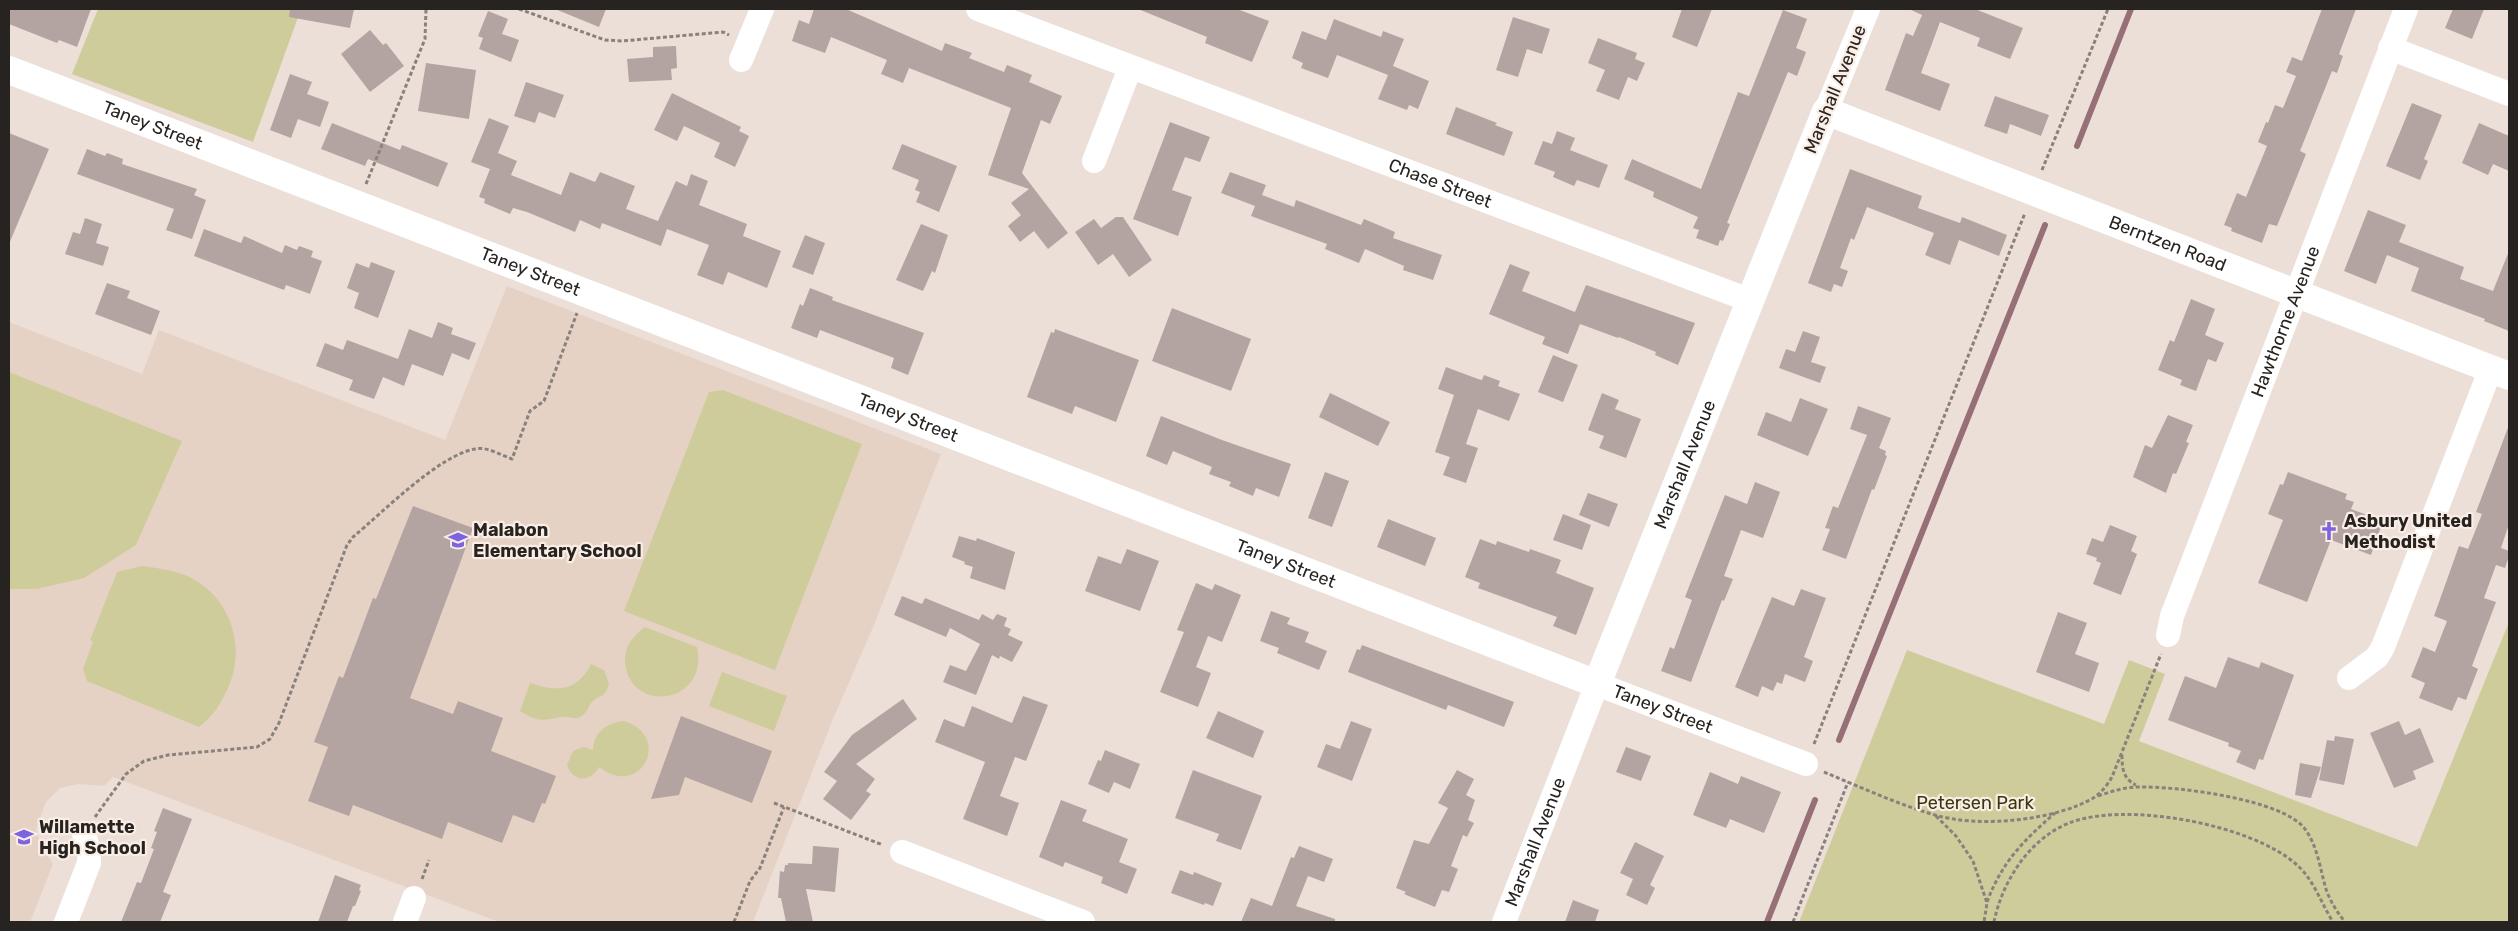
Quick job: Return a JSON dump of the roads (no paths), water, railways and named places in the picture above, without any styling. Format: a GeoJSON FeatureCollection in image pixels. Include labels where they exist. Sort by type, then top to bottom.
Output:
{"type":"FeatureCollection","features":[{"type":"Feature","properties":{"kind":"street"},"geometry":{"type":"LineString","coordinates":[[742,60],[762,9]]}},
{"type":"Feature","properties":{"kind":"street","name":"Chase Street"},"geometry":{"type":"LineString","coordinates":[[978,9],[1130,68],[1749,300]]}},
{"type":"Feature","properties":{"kind":"street","name":"Marshall Avenue"},"geometry":{"type":"LineString","coordinates":[[1504,922],[1749,300],[1868,9]]}},
{"type":"Feature","properties":{"kind":"street","name":"Hawthorne Avenue"},"geometry":{"type":"LineString","coordinates":[[2168,635],[2172,616],[2294,293],[2406,9]]}},
{"type":"Feature","properties":{"kind":"street"},"geometry":{"type":"LineString","coordinates":[[2390,48],[2509,94]]}},
{"type":"Feature","properties":{"kind":"street"},"geometry":{"type":"LineString","coordinates":[[1094,160],[1130,68]]}},
{"type":"Feature","properties":{"kind":"street","name":"Taney Street"},"geometry":{"type":"LineString","coordinates":[[9,70],[1806,764]]}},
{"type":"Feature","properties":{"kind":"street","name":"Berntzen Road"},"geometry":{"type":"LineString","coordinates":[[1826,111],[2500,372]]}},
{"type":"Feature","properties":{"kind":"street"},"geometry":{"type":"LineString","coordinates":[[2349,678],[2377,657],[2383,647],[2500,372]]}},
{"type":"Feature","properties":{"kind":"street"},"geometry":{"type":"LineString","coordinates":[[66,922],[89,863],[89,851],[84,834]]}},
{"type":"Feature","properties":{"kind":"street"},"geometry":{"type":"LineString","coordinates":[[902,852],[1083,922]]}},
{"type":"Feature","properties":{"kind":"street"},"geometry":{"type":"LineString","coordinates":[[405,922],[414,898]]}},
{"type":"Feature","properties":{"kind":"waterway"},"geometry":{"type":"LineString","coordinates":[[2077,146],[2131,9]]}},
{"type":"Feature","properties":{"kind":"waterway"},"geometry":{"type":"LineString","coordinates":[[1839,740],[2045,225]]}},
{"type":"Feature","properties":{"kind":"waterway"},"geometry":{"type":"LineString","coordinates":[[1767,922],[1815,800]]}},
{"type":"Feature","properties":{"kind":"place","name":"Asbury United Methodist"},"geometry":{"type":"Point","coordinates":[2329,531]}},
{"type":"Feature","properties":{"kind":"place","name":"Malabon Elementary School"},"geometry":{"type":"Point","coordinates":[458,540]}},
{"type":"Feature","properties":{"kind":"place","name":"Willamette High School"},"geometry":{"type":"Point","coordinates":[24,837]}},
{"type":"Feature","properties":{"kind":"park label","name":"Petersen Park"},"geometry":{"type":"Point","coordinates":[1975,803]}}]}
